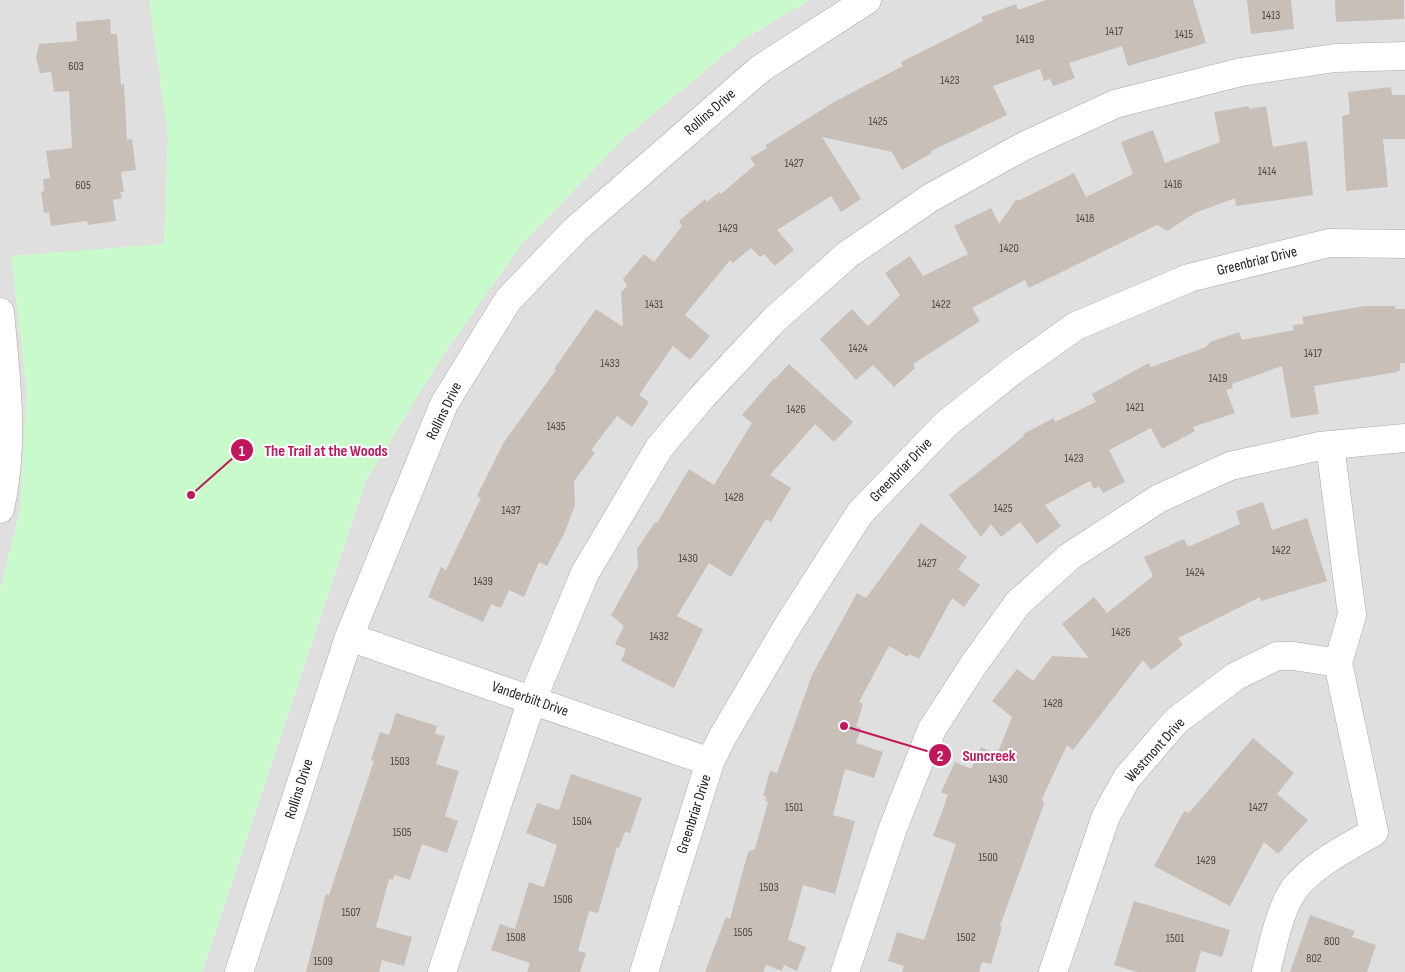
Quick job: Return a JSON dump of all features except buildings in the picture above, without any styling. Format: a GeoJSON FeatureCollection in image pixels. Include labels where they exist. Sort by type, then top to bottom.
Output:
{"type":"FeatureCollection","features":[{"type":"Feature","properties":{"kind":"street","name":"Rollins Drive"},"geometry":{"type":"LineString","coordinates":[[239,972],[349,637],[444,404],[508,300],[575,230],[760,69],[867,0]]}},
{"type":"Feature","properties":{"kind":"street"},"geometry":{"type":"LineString","coordinates":[[442,972],[532,700],[585,573],[659,448],[702,397],[774,320],[847,256],[930,198],[1024,146],[1115,104],[1240,72],[1334,58],[1405,56]]}},
{"type":"Feature","properties":{"kind":"street","name":"Greenbriar Drive"},"geometry":{"type":"LineString","coordinates":[[644,972],[710,762],[723,736],[790,622],[860,513],[946,424],[1015,369],[1076,326],[1189,278],[1329,243],[1405,244]]}},
{"type":"Feature","properties":{"kind":"street"},"geometry":{"type":"LineString","coordinates":[[0,312],[1,339],[10,407],[7,481],[0,509]]}},
{"type":"Feature","properties":{"kind":"street"},"geometry":{"type":"LineString","coordinates":[[845,972],[893,828],[932,729],[974,664],[1018,603],[1069,557],[1158,499],[1230,466],[1330,445],[1405,438]]}},
{"type":"Feature","properties":{"kind":"street"},"geometry":{"type":"LineString","coordinates":[[1266,972],[1274,935],[1294,889],[1321,864],[1374,832],[1338,663],[1352,615],[1330,445]]}},
{"type":"Feature","properties":{"kind":"street","name":"Vanderbilt Drive"},"geometry":{"type":"LineString","coordinates":[[349,637],[710,762]]}},
{"type":"Feature","properties":{"kind":"street","name":"Westmont Drive"},"geometry":{"type":"LineString","coordinates":[[1053,972],[1106,816],[1127,778],[1176,721],[1236,676],[1276,656],[1294,656],[1338,663]]}},
{"type":"Feature","properties":{"kind":"shaded area"},"geometry":{"type":"Polygon","coordinates":[[[0,0],[149,0],[168,135],[164,245],[12,256],[27,392],[20,510],[0,591],[0,0]]]}},
{"type":"Feature","properties":{"kind":"shaded area"},"geometry":{"type":"Polygon","coordinates":[[[809,0],[1405,0],[1405,972],[202,972],[366,480],[441,358],[520,246],[624,138],[741,41],[809,0]]]}},
{"type":"Feature","properties":{"kind":"green space"},"geometry":{"type":"Polygon","coordinates":[[[149,0],[809,0],[741,41],[624,138],[520,246],[441,358],[366,480],[202,972],[0,972],[0,591],[20,510],[27,392],[11,256],[164,244],[168,135],[149,0]]]}},
{"type":"Feature","properties":{"kind":"place","name":"The Trail at the Woods"},"geometry":{"type":"Point","coordinates":[191,495]}},
{"type":"Feature","properties":{"kind":"place","name":"Suncreek"},"geometry":{"type":"Point","coordinates":[844,726]}}]}
